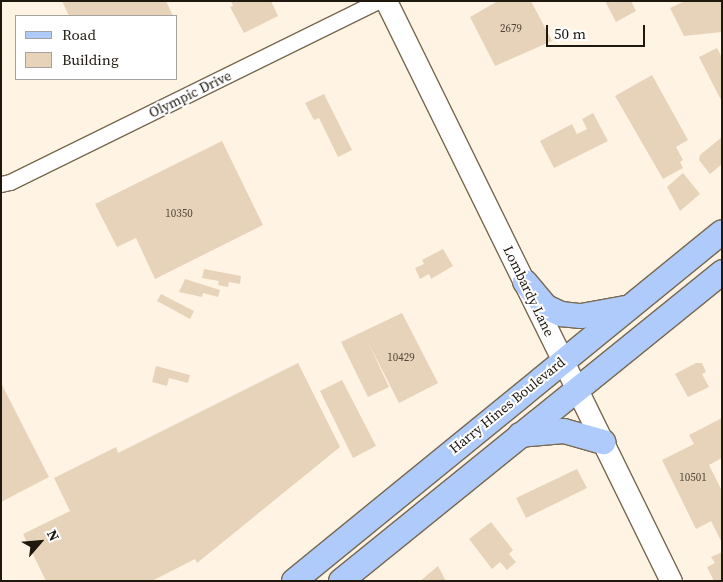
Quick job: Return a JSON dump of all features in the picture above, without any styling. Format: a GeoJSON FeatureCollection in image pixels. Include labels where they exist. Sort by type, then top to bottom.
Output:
{"type":"FeatureCollection","features":[{"type":"Feature","properties":{"kind":"main road","name":"Lombardy Lane"},"geometry":{"type":"LineString","coordinates":[[386,1],[671,581]]}},
{"type":"Feature","properties":{"kind":"main road","name":"Harry Hines Boulevard"},"geometry":{"type":"LineString","coordinates":[[294,581],[722,232]]}},
{"type":"Feature","properties":{"kind":"main road"},"geometry":{"type":"LineString","coordinates":[[341,581],[722,272]]}},
{"type":"Feature","properties":{"kind":"main road"},"geometry":{"type":"LineString","coordinates":[[525,282],[546,307],[570,316],[598,314],[634,304]]}},
{"type":"Feature","properties":{"kind":"main road"},"geometry":{"type":"LineString","coordinates":[[520,435],[564,431],[604,442]]}},
{"type":"Feature","properties":{"kind":"street","name":"Olympic Drive"},"geometry":{"type":"LineString","coordinates":[[1,184],[10,182],[378,1]]}},
{"type":"Feature","properties":{"kind":"building"},"geometry":{"type":"Polygon","coordinates":[[[62,1],[166,1],[173,15],[69,15],[62,1]]]}},
{"type":"Feature","properties":{"kind":"building"},"geometry":{"type":"Polygon","coordinates":[[[231,1],[271,1],[278,16],[244,33],[230,7],[233,6],[231,1]]]}},
{"type":"Feature","properties":{"kind":"building"},"geometry":{"type":"Polygon","coordinates":[[[498,1],[531,1],[552,41],[495,66],[470,17],[498,1]]]}},
{"type":"Feature","properties":{"kind":"building"},"geometry":{"type":"Polygon","coordinates":[[[605,1],[631,1],[636,11],[616,22],[605,1]]]}},
{"type":"Feature","properties":{"kind":"building"},"geometry":{"type":"Polygon","coordinates":[[[685,1],[722,1],[722,32],[684,36],[670,8],[685,1]]]}},
{"type":"Feature","properties":{"kind":"building"},"geometry":{"type":"Polygon","coordinates":[[[717,48],[722,58],[722,102],[699,57],[717,48]]]}},
{"type":"Feature","properties":{"kind":"building"},"geometry":{"type":"Polygon","coordinates":[[[652,75],[688,140],[676,147],[683,160],[680,162],[683,168],[663,179],[615,96],[652,75]]]}},
{"type":"Feature","properties":{"kind":"building"},"geometry":{"type":"Polygon","coordinates":[[[324,94],[352,150],[338,157],[319,118],[314,120],[305,103],[324,94]]]}},
{"type":"Feature","properties":{"kind":"building"},"geometry":{"type":"Polygon","coordinates":[[[593,113],[608,141],[554,168],[540,141],[572,124],[577,134],[587,129],[582,119],[593,113]]]}},
{"type":"Feature","properties":{"kind":"building"},"geometry":{"type":"Polygon","coordinates":[[[722,137],[722,164],[710,174],[699,160],[700,155],[722,137]]]}},
{"type":"Feature","properties":{"kind":"building"},"geometry":{"type":"Polygon","coordinates":[[[222,141],[263,225],[155,279],[136,238],[117,247],[95,204],[222,141]]]}},
{"type":"Feature","properties":{"kind":"building"},"geometry":{"type":"Polygon","coordinates":[[[683,173],[700,194],[680,211],[667,187],[683,173]]]}},
{"type":"Feature","properties":{"kind":"building"},"geometry":{"type":"Polygon","coordinates":[[[443,249],[453,266],[431,279],[429,274],[420,279],[415,268],[424,264],[422,260],[443,249]]]}},
{"type":"Feature","properties":{"kind":"building"},"geometry":{"type":"Polygon","coordinates":[[[204,269],[241,276],[240,284],[229,282],[228,287],[218,285],[219,281],[202,278],[204,269]]]}},
{"type":"Feature","properties":{"kind":"building"},"geometry":{"type":"Polygon","coordinates":[[[185,279],[220,290],[218,297],[203,293],[202,297],[179,292],[185,279]]]}},
{"type":"Feature","properties":{"kind":"building"},"geometry":{"type":"Polygon","coordinates":[[[161,294],[194,311],[190,319],[157,301],[161,294]]]}},
{"type":"Feature","properties":{"kind":"building"},"geometry":{"type":"Polygon","coordinates":[[[402,313],[438,383],[399,403],[368,342],[389,387],[368,397],[341,342],[402,313]]]}},
{"type":"Feature","properties":{"kind":"building"},"geometry":{"type":"Polygon","coordinates":[[[298,363],[340,447],[197,563],[195,559],[152,581],[46,581],[23,534],[70,511],[54,478],[116,447],[118,453],[298,363]]]}},
{"type":"Feature","properties":{"kind":"building"},"geometry":{"type":"Polygon","coordinates":[[[696,363],[702,363],[706,372],[702,374],[709,387],[688,397],[675,374],[696,363]]]}},
{"type":"Feature","properties":{"kind":"building"},"geometry":{"type":"Polygon","coordinates":[[[156,366],[190,375],[188,383],[169,378],[167,386],[152,382],[156,366]]]}},
{"type":"Feature","properties":{"kind":"building"},"geometry":{"type":"Polygon","coordinates":[[[342,380],[376,446],[353,458],[320,391],[342,380]]]}},
{"type":"Feature","properties":{"kind":"building"},"geometry":{"type":"Polygon","coordinates":[[[1,383],[49,477],[1,502],[1,383]]]}},
{"type":"Feature","properties":{"kind":"building"},"geometry":{"type":"Polygon","coordinates":[[[722,418],[722,458],[709,465],[722,491],[722,543],[711,521],[696,529],[662,460],[694,444],[689,435],[722,418]]]}},
{"type":"Feature","properties":{"kind":"building"},"geometry":{"type":"Polygon","coordinates":[[[577,469],[587,488],[526,518],[516,498],[577,469]]]}},
{"type":"Feature","properties":{"kind":"building"},"geometry":{"type":"Polygon","coordinates":[[[491,522],[513,550],[509,554],[516,562],[507,570],[500,562],[492,569],[469,539],[491,522]]]}},
{"type":"Feature","properties":{"kind":"building"},"geometry":{"type":"Polygon","coordinates":[[[722,552],[722,581],[714,581],[707,567],[715,563],[711,557],[722,552]]]}},
{"type":"Feature","properties":{"kind":"building"},"geometry":{"type":"Polygon","coordinates":[[[438,566],[446,581],[420,581],[438,566]]]}}]}
